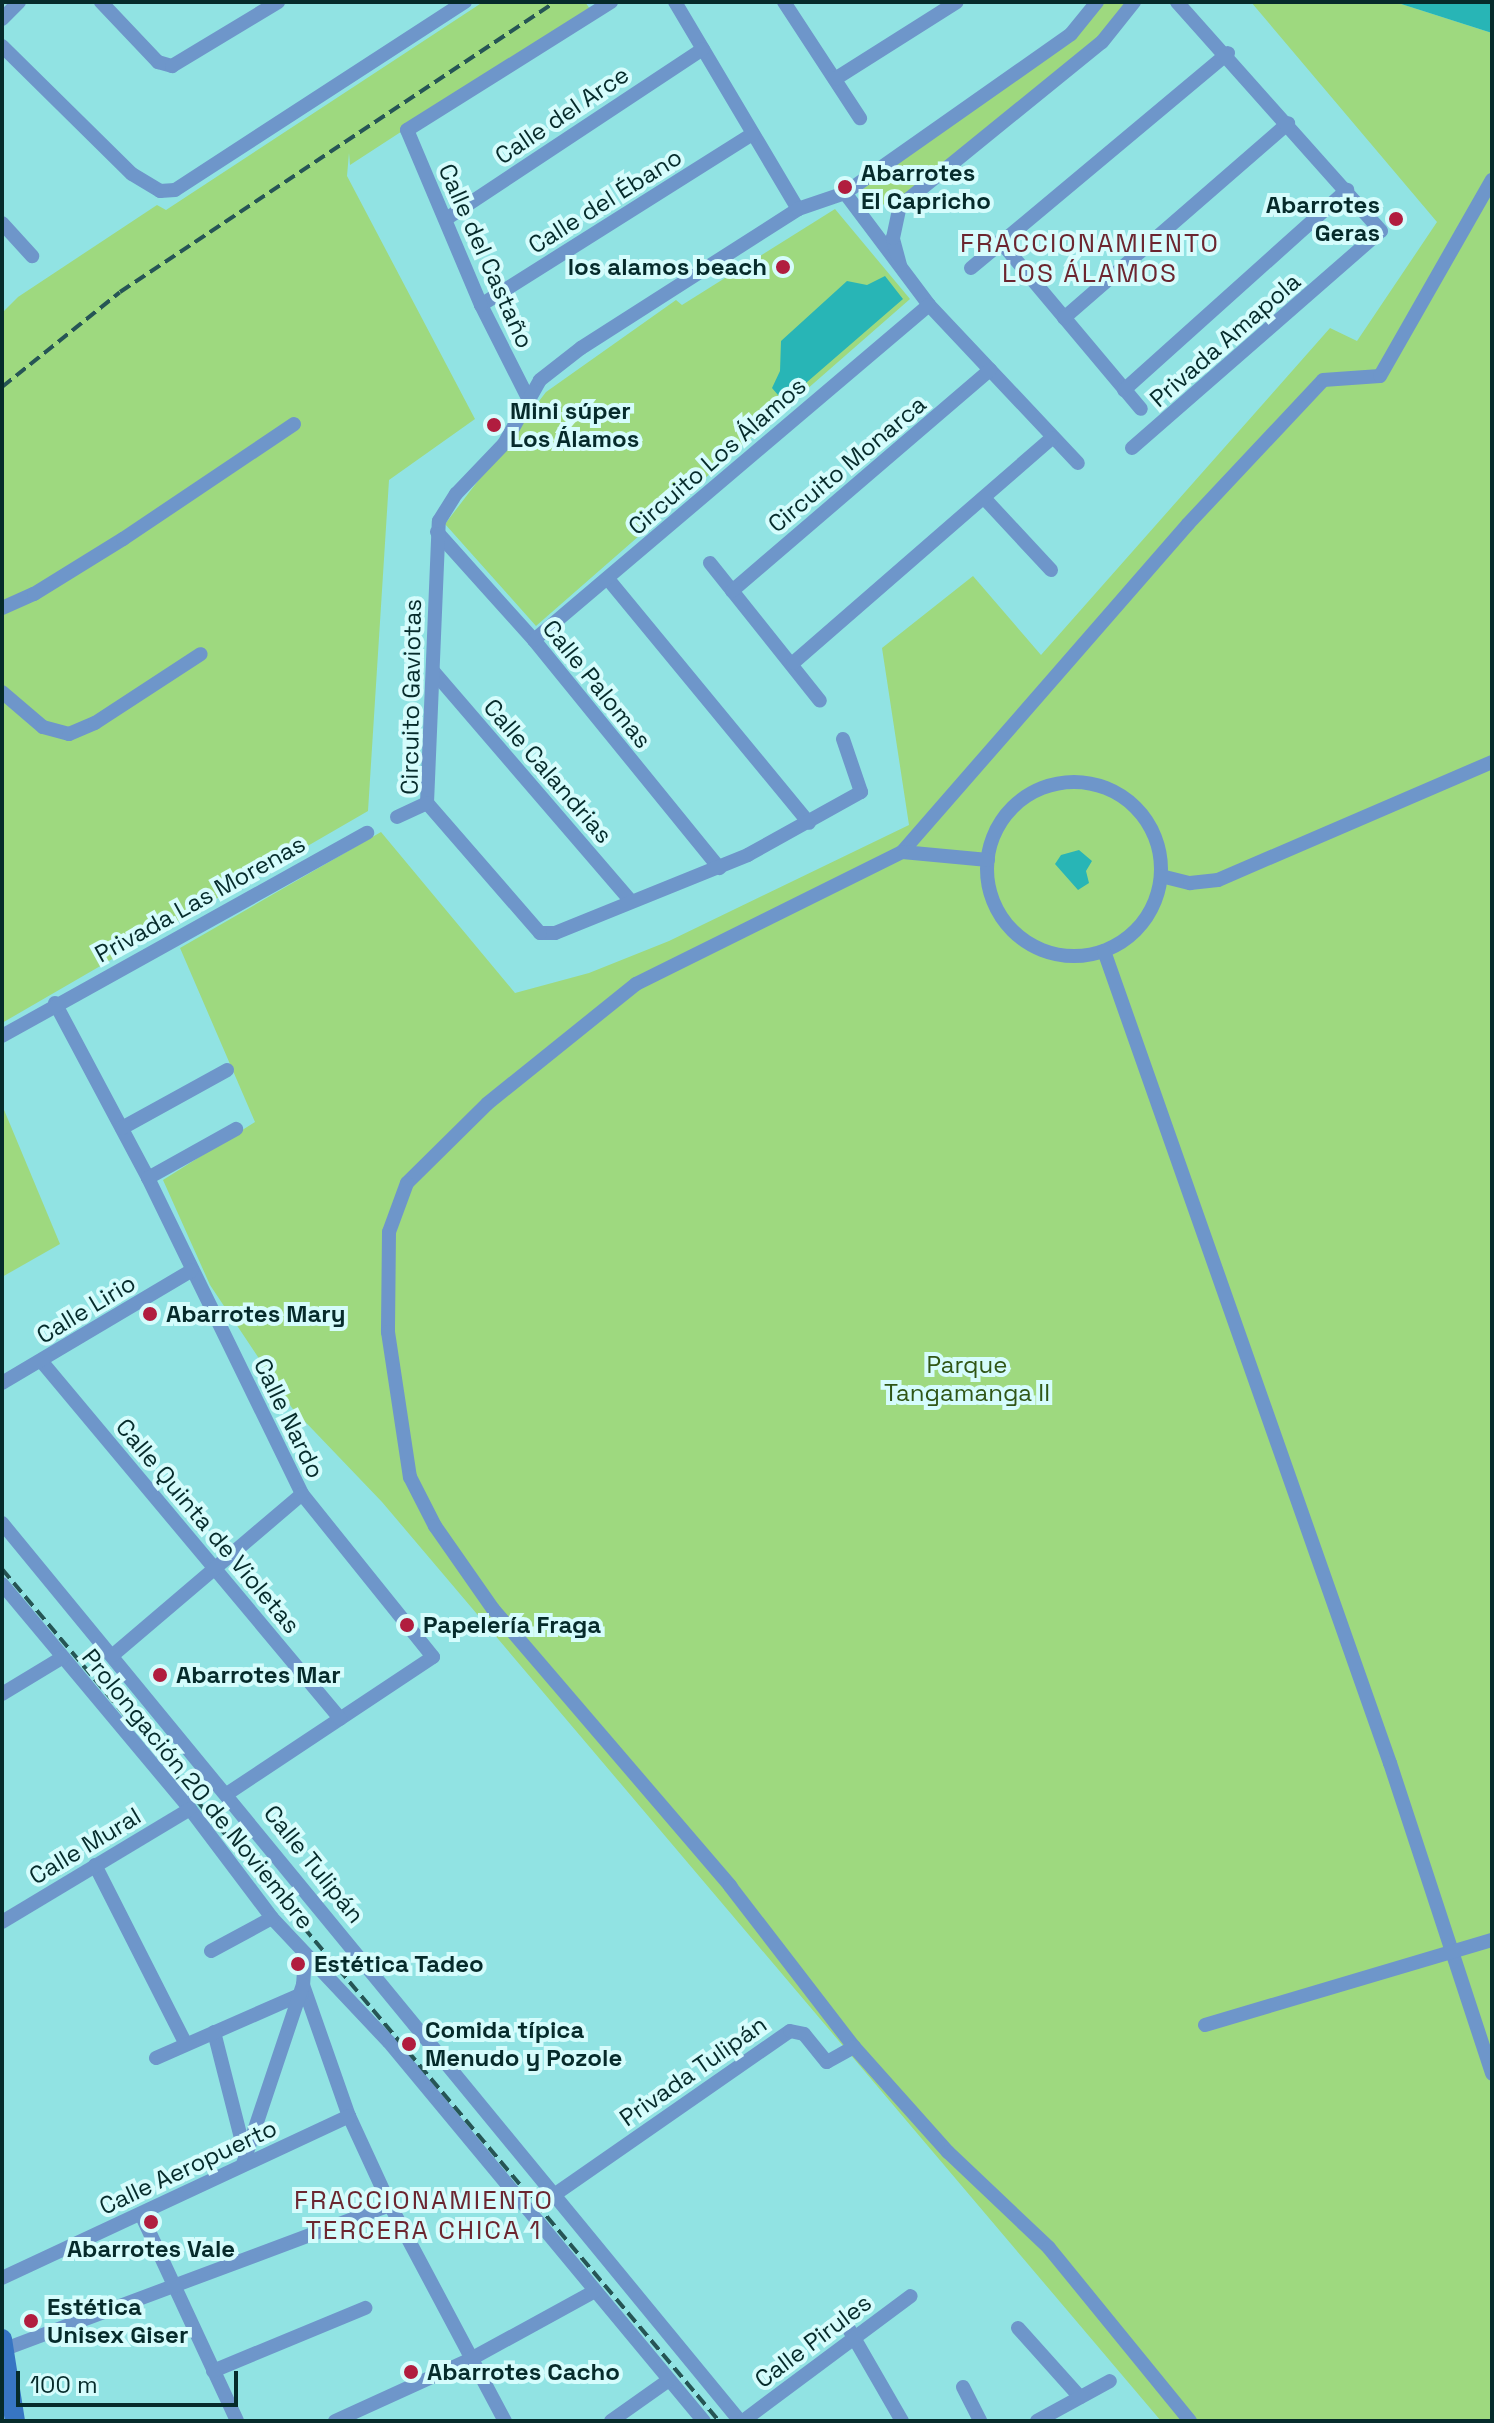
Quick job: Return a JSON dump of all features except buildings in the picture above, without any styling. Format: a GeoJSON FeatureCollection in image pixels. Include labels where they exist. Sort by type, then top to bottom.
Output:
{"type":"FeatureCollection","features":[{"type":"Feature","properties":{"kind":"main road"},"geometry":{"type":"LineString","coordinates":[[4,2353],[15,2421]]}},
{"type":"Feature","properties":{"kind":"street"},"geometry":{"type":"LineString","coordinates":[[2,19],[19,2]]}},
{"type":"Feature","properties":{"kind":"street"},"geometry":{"type":"LineString","coordinates":[[101,2],[158,62],[172,66],[278,2]]}},
{"type":"Feature","properties":{"kind":"street"},"geometry":{"type":"LineString","coordinates":[[2,46],[132,174],[160,191],[175,190],[465,2]]}},
{"type":"Feature","properties":{"kind":"street"},"geometry":{"type":"LineString","coordinates":[[675,2],[798,209]]}},
{"type":"Feature","properties":{"kind":"street"},"geometry":{"type":"LineString","coordinates":[[784,2],[860,118]]}},
{"type":"Feature","properties":{"kind":"street"},"geometry":{"type":"LineString","coordinates":[[835,79],[957,2]]}},
{"type":"Feature","properties":{"kind":"street"},"geometry":{"type":"LineString","coordinates":[[529,400],[540,380],[581,348],[798,209],[845,193],[1080,24],[1097,2]]}},
{"type":"Feature","properties":{"kind":"street"},"geometry":{"type":"LineString","coordinates":[[900,265],[893,238],[900,206],[1102,42],[1134,2]]}},
{"type":"Feature","properties":{"kind":"street"},"geometry":{"type":"LineString","coordinates":[[1124,390],[1347,190],[1228,53],[1177,2]]}},
{"type":"Feature","properties":{"kind":"street","name":"Calle del Castaño"},"geometry":{"type":"LineString","coordinates":[[529,400],[481,305],[407,130],[609,3]]}},
{"type":"Feature","properties":{"kind":"street"},"geometry":{"type":"LineString","coordinates":[[1080,24],[1102,42]]}},
{"type":"Feature","properties":{"kind":"street","name":"Calle del Arce"},"geometry":{"type":"LineString","coordinates":[[446,219],[703,49]]}},
{"type":"Feature","properties":{"kind":"street"},"geometry":{"type":"LineString","coordinates":[[971,268],[1228,53]]}},
{"type":"Feature","properties":{"kind":"street"},"geometry":{"type":"LineString","coordinates":[[1064,318],[1288,123]]}},
{"type":"Feature","properties":{"kind":"street","name":"Calle del Ébano"},"geometry":{"type":"LineString","coordinates":[[481,305],[753,134]]}},
{"type":"Feature","properties":{"kind":"street"},"geometry":{"type":"LineString","coordinates":[[1190,2421],[1049,2248],[948,2152],[854,2047],[730,1886],[493,1609],[435,1526],[410,1477],[388,1332],[389,1232],[407,1183],[477,1114],[636,984],[902,852],[1188,524],[1323,380],[1380,376],[1492,180]]}},
{"type":"Feature","properties":{"kind":"street","name":"Privada Amapola"},"geometry":{"type":"LineString","coordinates":[[1132,448],[1381,231],[1347,190]]}},
{"type":"Feature","properties":{"kind":"street"},"geometry":{"type":"LineString","coordinates":[[845,193],[929,305],[1078,463]]}},
{"type":"Feature","properties":{"kind":"street"},"geometry":{"type":"LineString","coordinates":[[2,223],[32,256]]}},
{"type":"Feature","properties":{"kind":"street"},"geometry":{"type":"LineString","coordinates":[[1000,241],[1141,409]]}},
{"type":"Feature","properties":{"kind":"street","name":"Circuito Los Álamos"},"geometry":{"type":"LineString","coordinates":[[534,640],[929,305]]}},
{"type":"Feature","properties":{"kind":"street","name":"Circuito Monarca"},"geometry":{"type":"LineString","coordinates":[[732,591],[990,370]]}},
{"type":"Feature","properties":{"kind":"street","name":"Circuito Gaviotas"},"geometry":{"type":"LineString","coordinates":[[529,400],[504,444],[456,494],[437,532],[427,803],[540,933],[555,933],[719,868],[809,823],[861,792],[843,739]]}},
{"type":"Feature","properties":{"kind":"street"},"geometry":{"type":"LineString","coordinates":[[2,608],[34,594],[123,539],[294,424]]}},
{"type":"Feature","properties":{"kind":"street"},"geometry":{"type":"LineString","coordinates":[[793,663],[1052,438]]}},
{"type":"Feature","properties":{"kind":"street"},"geometry":{"type":"LineString","coordinates":[[985,499],[1051,570]]}},
{"type":"Feature","properties":{"kind":"street","name":"Calle Palomas"},"geometry":{"type":"LineString","coordinates":[[437,532],[534,640],[719,868]]}},
{"type":"Feature","properties":{"kind":"street"},"geometry":{"type":"LineString","coordinates":[[710,563],[793,663],[820,701]]}},
{"type":"Feature","properties":{"kind":"street"},"geometry":{"type":"LineString","coordinates":[[608,579],[809,823]]}},
{"type":"Feature","properties":{"kind":"street"},"geometry":{"type":"LineString","coordinates":[[2,692],[43,727],[69,734],[95,723],[201,654]]}},
{"type":"Feature","properties":{"kind":"street","name":"Calle Calandrias"},"geometry":{"type":"LineString","coordinates":[[433,671],[631,901]]}},
{"type":"Feature","properties":{"kind":"street"},"geometry":{"type":"LineString","coordinates":[[1161,876],[1190,883],[1218,880],[1492,762]]}},
{"type":"Feature","properties":{"kind":"street"},"geometry":{"type":"LineString","coordinates":[[1087,782],[1110,788],[1146,818],[1157,839],[1161,876],[1146,918],[1104,951],[1078,956],[1050,953],[1026,942],[1006,923],[992,900],[988,860],[1001,820],[1018,801],[1044,787],[1087,782]]}},
{"type":"Feature","properties":{"kind":"street"},"geometry":{"type":"LineString","coordinates":[[397,817],[427,803]]}},
{"type":"Feature","properties":{"kind":"street","name":"Privada Las Morenas"},"geometry":{"type":"LineString","coordinates":[[2,1036],[55,1003],[367,833]]}},
{"type":"Feature","properties":{"kind":"street"},"geometry":{"type":"LineString","coordinates":[[902,852],[988,860]]}},
{"type":"Feature","properties":{"kind":"street"},"geometry":{"type":"LineString","coordinates":[[1104,951],[1492,2074]]}},
{"type":"Feature","properties":{"kind":"street","name":"Calle Nardo"},"geometry":{"type":"LineString","coordinates":[[55,1003],[148,1178],[302,1494],[433,1657],[340,1719]]}},
{"type":"Feature","properties":{"kind":"street"},"geometry":{"type":"LineString","coordinates":[[122,1128],[227,1070]]}},
{"type":"Feature","properties":{"kind":"street"},"geometry":{"type":"LineString","coordinates":[[148,1178],[236,1129]]}},
{"type":"Feature","properties":{"kind":"street","name":"Calle Lirio"},"geometry":{"type":"LineString","coordinates":[[2,1383],[192,1270]]}},
{"type":"Feature","properties":{"kind":"street","name":"Calle Quinta de Violetas"},"geometry":{"type":"LineString","coordinates":[[42,1362],[215,1565],[340,1719]]}},
{"type":"Feature","properties":{"kind":"street"},"geometry":{"type":"LineString","coordinates":[[113,1655],[302,1494]]}},
{"type":"Feature","properties":{"kind":"street","name":"Calle Tulipán"},"geometry":{"type":"LineString","coordinates":[[2,1523],[228,1793],[741,2421]]}},
{"type":"Feature","properties":{"kind":"street","name":"Prolongación 20 de Noviembre"},"geometry":{"type":"LineString","coordinates":[[2,1584],[190,1809],[272,1918],[305,1957],[389,2042],[704,2421]]}},
{"type":"Feature","properties":{"kind":"street"},"geometry":{"type":"LineString","coordinates":[[2,1694],[63,1657]]}},
{"type":"Feature","properties":{"kind":"street"},"geometry":{"type":"LineString","coordinates":[[228,1793],[340,1719]]}},
{"type":"Feature","properties":{"kind":"street","name":"Calle Mural"},"geometry":{"type":"LineString","coordinates":[[2,1922],[190,1809]]}},
{"type":"Feature","properties":{"kind":"street"},"geometry":{"type":"LineString","coordinates":[[95,1865],[186,2044]]}},
{"type":"Feature","properties":{"kind":"street"},"geometry":{"type":"LineString","coordinates":[[211,1951],[272,1918]]}},
{"type":"Feature","properties":{"kind":"street"},"geometry":{"type":"LineString","coordinates":[[1205,2025],[1492,1940]]}},
{"type":"Feature","properties":{"kind":"street"},"geometry":{"type":"LineString","coordinates":[[244,2157],[302,1989],[305,1957]]}},
{"type":"Feature","properties":{"kind":"street"},"geometry":{"type":"LineString","coordinates":[[156,2058],[302,1989]]}},
{"type":"Feature","properties":{"kind":"street"},"geometry":{"type":"LineString","coordinates":[[302,1989],[349,2116],[390,2205],[469,2360],[505,2421]]}},
{"type":"Feature","properties":{"kind":"street","name":"Privada Tulipán"},"geometry":{"type":"LineString","coordinates":[[554,2195],[790,2031],[804,2034],[827,2062],[854,2047]]}},
{"type":"Feature","properties":{"kind":"street"},"geometry":{"type":"LineString","coordinates":[[214,2032],[244,2157]]}},
{"type":"Feature","properties":{"kind":"street","name":"Calle Aeropuerto"},"geometry":{"type":"LineString","coordinates":[[2,2278],[141,2214],[244,2157],[349,2116]]}},
{"type":"Feature","properties":{"kind":"street"},"geometry":{"type":"LineString","coordinates":[[4,2353],[390,2205]]}},
{"type":"Feature","properties":{"kind":"street"},"geometry":{"type":"LineString","coordinates":[[141,2214],[237,2421]]}},
{"type":"Feature","properties":{"kind":"street"},"geometry":{"type":"LineString","coordinates":[[335,2421],[469,2360],[595,2291]]}},
{"type":"Feature","properties":{"kind":"street","name":"Calle Pirules"},"geometry":{"type":"LineString","coordinates":[[741,2421],[911,2296]]}},
{"type":"Feature","properties":{"kind":"street"},"geometry":{"type":"LineString","coordinates":[[213,2371],[365,2308]]}},
{"type":"Feature","properties":{"kind":"street"},"geometry":{"type":"LineString","coordinates":[[842,2317],[902,2421]]}},
{"type":"Feature","properties":{"kind":"street"},"geometry":{"type":"LineString","coordinates":[[1018,2328],[1080,2397]]}},
{"type":"Feature","properties":{"kind":"street"},"geometry":{"type":"LineString","coordinates":[[611,2421],[669,2380]]}},
{"type":"Feature","properties":{"kind":"street"},"geometry":{"type":"LineString","coordinates":[[1037,2421],[1110,2381]]}},
{"type":"Feature","properties":{"kind":"street"},"geometry":{"type":"LineString","coordinates":[[963,2387],[980,2421]]}},
{"type":"Feature","properties":{"kind":"green space"},"geometry":{"type":"Polygon","coordinates":[[[483,2],[585,2],[590,9],[350,165],[349,153],[347,176],[475,419],[389,480],[368,811],[2,1023],[2,313],[18,297],[157,205],[166,210],[483,2]]]}},
{"type":"Feature","properties":{"kind":"green space"},"geometry":{"type":"Polygon","coordinates":[[[1098,2],[1128,2],[1091,45],[888,207],[860,191],[1081,30],[1098,2]]]}},
{"type":"Feature","properties":{"kind":"green space","name":"Parque Tangamanga II"},"geometry":{"type":"Polygon","coordinates":[[[1251,2],[1395,2],[1492,33],[1492,2421],[1161,2421],[382,1502],[292,1408],[210,1285],[163,1180],[255,1122],[180,948],[381,832],[515,993],[589,973],[669,941],[909,825],[882,648],[973,576],[1041,655],[1330,328],[1357,341],[1437,222],[1251,2]]]}},
{"type":"Feature","properties":{"kind":"green space"},"geometry":{"type":"Polygon","coordinates":[[[835,209],[910,299],[536,626],[445,524],[546,392],[676,300],[682,305],[835,209]]]}},
{"type":"Feature","properties":{"kind":"green space"},"geometry":{"type":"Polygon","coordinates":[[[2,1105],[60,1244],[2,1277],[2,1105]]]}},
{"type":"Feature","properties":{"kind":"water"},"geometry":{"type":"Polygon","coordinates":[[[1395,2],[1492,2],[1492,33],[1395,2]]]}},
{"type":"Feature","properties":{"kind":"water"},"geometry":{"type":"Polygon","coordinates":[[[885,276],[903,299],[784,402],[772,388],[780,371],[781,341],[847,281],[867,285],[885,276]]]}},
{"type":"Feature","properties":{"kind":"water"},"geometry":{"type":"Polygon","coordinates":[[[1079,850],[1092,861],[1086,871],[1089,883],[1078,890],[1055,864],[1061,855],[1079,850]]]}},
{"type":"Feature","properties":{"kind":"railway"},"geometry":{"type":"LineString","coordinates":[[2,387],[120,292],[555,2]]}},
{"type":"Feature","properties":{"kind":"railway"},"geometry":{"type":"LineString","coordinates":[[2,1569],[719,2421]]}},
{"type":"Feature","properties":{"kind":"place","name":"Abarrotes El Capricho"},"geometry":{"type":"Point","coordinates":[845,187]}},
{"type":"Feature","properties":{"kind":"place","name":"Abarrotes Geras"},"geometry":{"type":"Point","coordinates":[1396,219]}},
{"type":"Feature","properties":{"kind":"place","name":"los alamos beach"},"geometry":{"type":"Point","coordinates":[783,267]}},
{"type":"Feature","properties":{"kind":"place","name":"Mini súper Los Álamos"},"geometry":{"type":"Point","coordinates":[494,425]}},
{"type":"Feature","properties":{"kind":"place","name":"Abarrotes Mary"},"geometry":{"type":"Point","coordinates":[150,1314]}},
{"type":"Feature","properties":{"kind":"place","name":"Papelería Fraga"},"geometry":{"type":"Point","coordinates":[407,1625]}},
{"type":"Feature","properties":{"kind":"place","name":"Abarrotes Mar"},"geometry":{"type":"Point","coordinates":[160,1675]}},
{"type":"Feature","properties":{"kind":"place","name":"Estética Tadeo"},"geometry":{"type":"Point","coordinates":[298,1964]}},
{"type":"Feature","properties":{"kind":"place","name":"Comida típica Menudo y Pozole"},"geometry":{"type":"Point","coordinates":[409,2044]}},
{"type":"Feature","properties":{"kind":"place","name":"Abarrotes Vale"},"geometry":{"type":"Point","coordinates":[151,2222]}},
{"type":"Feature","properties":{"kind":"place","name":"Estética Unisex Giser"},"geometry":{"type":"Point","coordinates":[31,2321]}},
{"type":"Feature","properties":{"kind":"place","name":"Abarrotes Cacho"},"geometry":{"type":"Point","coordinates":[411,2372]}},
{"type":"Feature","properties":{"kind":"district","name":"FRACCIONAMIENTO LOS ÁLAMOS"},"geometry":{"type":"Point","coordinates":[1090,259]}},
{"type":"Feature","properties":{"kind":"district","name":"FRACCIONAMIENTO TERCERA CHICA 1"},"geometry":{"type":"Point","coordinates":[424,2216]}}]}
